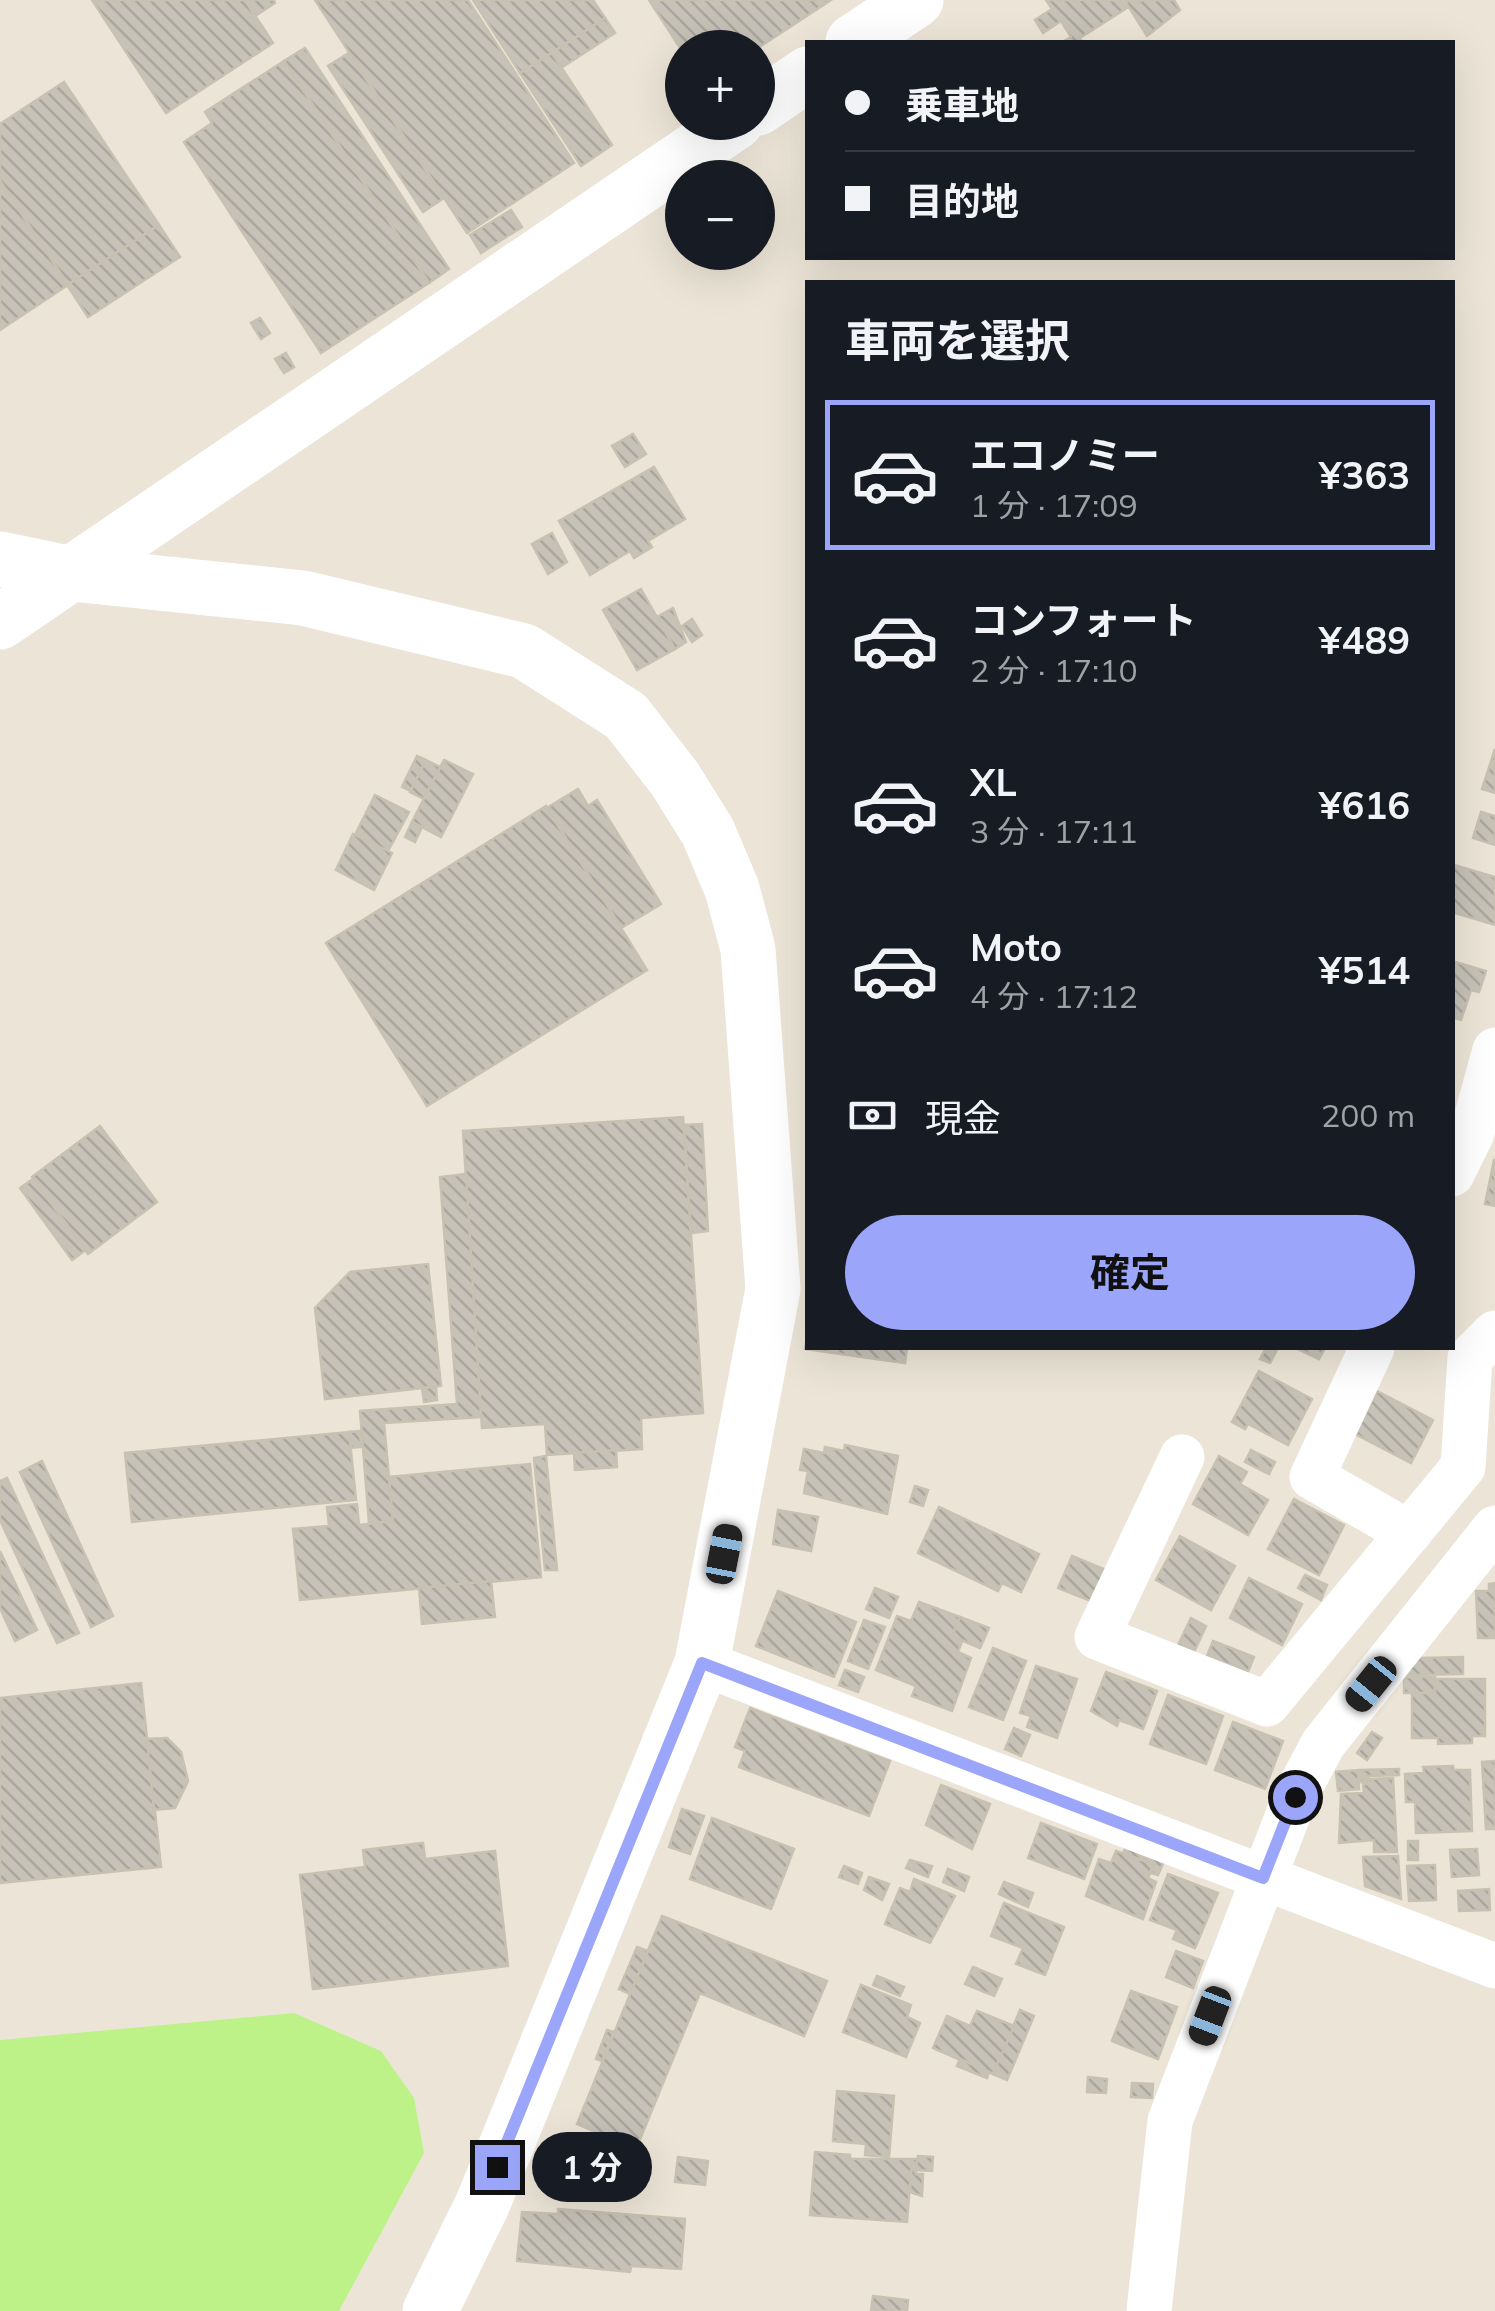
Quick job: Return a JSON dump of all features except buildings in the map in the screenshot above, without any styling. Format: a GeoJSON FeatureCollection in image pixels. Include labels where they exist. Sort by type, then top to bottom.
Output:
{"type":"FeatureCollection","features":[{"type":"Feature","properties":{"kind":"street"},"geometry":{"type":"LineString","coordinates":[[857,40],[916,0]]}},
{"type":"Feature","properties":{"kind":"street"},"geometry":{"type":"LineString","coordinates":[[775,96],[805,76]]}},
{"type":"Feature","properties":{"kind":"street"},"geometry":{"type":"LineString","coordinates":[[0,622],[710,140]]}},
{"type":"Feature","properties":{"kind":"street"},"geometry":{"type":"LineString","coordinates":[[0,559],[72,574],[303,598],[524,651],[626,716],[708,832],[732,889],[748,949],[773,1289],[702,1663],[483,2203],[430,2311]]}},
{"type":"Feature","properties":{"kind":"street"},"geometry":{"type":"LineString","coordinates":[[1455,1169],[1486,1115],[1495,1050]]}},
{"type":"Feature","properties":{"kind":"street"},"geometry":{"type":"LineString","coordinates":[[1182,1457],[1096,1637],[1267,1704],[1463,1467],[1470,1358],[1495,1333]]}},
{"type":"Feature","properties":{"kind":"street"},"geometry":{"type":"LineString","coordinates":[[1371,1350],[1312,1477],[1408,1533]]}},
{"type":"Feature","properties":{"kind":"street"},"geometry":{"type":"LineString","coordinates":[[1149,2311],[1170,2120],[1295,1797],[1323,1744],[1495,1528]]}},
{"type":"Feature","properties":{"kind":"street"},"geometry":{"type":"LineString","coordinates":[[702,1663],[1495,1966]]}},
{"type":"Feature","properties":{"kind":"green space"},"geometry":{"type":"Polygon","coordinates":[[[294,2013],[381,2051],[414,2098],[424,2153],[339,2311],[0,2311],[0,2040],[294,2013]]]}},
{"type":"Feature","properties":{"kind":"route"},"geometry":{"type":"LineString","coordinates":[[497,2167],[702,1663],[1263,1878],[1295,1797]]}}]}
